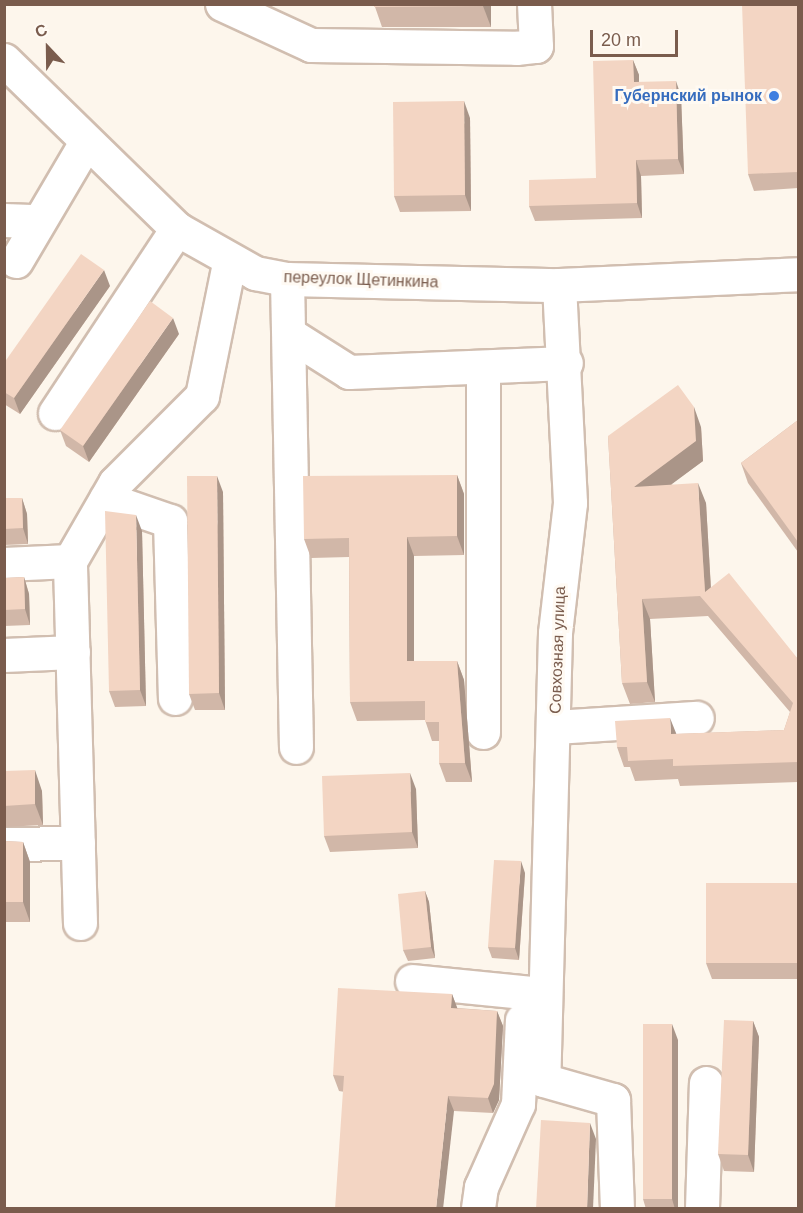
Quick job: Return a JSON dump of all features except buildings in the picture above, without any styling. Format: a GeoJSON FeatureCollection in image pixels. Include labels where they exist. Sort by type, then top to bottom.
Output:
{"type":"FeatureCollection","features":[{"type":"Feature","properties":{"kind":"street"},"geometry":{"type":"LineString","coordinates":[[222,4],[311,45],[516,48],[536,46],[534,4]]}},
{"type":"Feature","properties":{"kind":"street","name":"переулок Щетинкина"},"geometry":{"type":"LineString","coordinates":[[4,60],[177,229],[229,262],[287,279],[559,285],[798,274]]}},
{"type":"Feature","properties":{"kind":"street"},"geometry":{"type":"LineString","coordinates":[[15,261],[86,142]]}},
{"type":"Feature","properties":{"kind":"street"},"geometry":{"type":"LineString","coordinates":[[4,220],[38,221]]}},
{"type":"Feature","properties":{"kind":"street"},"geometry":{"type":"LineString","coordinates":[[55,413],[177,229]]}},
{"type":"Feature","properties":{"kind":"street"},"geometry":{"type":"LineString","coordinates":[[80,923],[70,561],[115,483],[202,396],[229,262]]}},
{"type":"Feature","properties":{"kind":"street"},"geometry":{"type":"LineString","coordinates":[[287,279],[296,747]]}},
{"type":"Feature","properties":{"kind":"street","name":"Совхозная улица"},"geometry":{"type":"LineString","coordinates":[[536,1000],[556,727],[555,633],[570,503],[566,363],[559,285]]}},
{"type":"Feature","properties":{"kind":"street"},"geometry":{"type":"LineString","coordinates":[[289,334],[349,372],[566,363]]}},
{"type":"Feature","properties":{"kind":"street"},"geometry":{"type":"LineString","coordinates":[[483,368],[483,732]]}},
{"type":"Feature","properties":{"kind":"street"},"geometry":{"type":"LineString","coordinates":[[106,499],[170,521],[175,698]]}},
{"type":"Feature","properties":{"kind":"street"},"geometry":{"type":"LineString","coordinates":[[4,564],[70,561]]}},
{"type":"Feature","properties":{"kind":"street"},"geometry":{"type":"LineString","coordinates":[[4,655],[73,652]]}},
{"type":"Feature","properties":{"kind":"street"},"geometry":{"type":"LineString","coordinates":[[556,727],[697,718]]}},
{"type":"Feature","properties":{"kind":"street"},"geometry":{"type":"LineString","coordinates":[[4,844],[78,843]]}},
{"type":"Feature","properties":{"kind":"street"},"geometry":{"type":"LineString","coordinates":[[411,981],[536,1000]]}},
{"type":"Feature","properties":{"kind":"street"},"geometry":{"type":"LineString","coordinates":[[478,1209],[481,1186],[518,1104],[536,1000]]}},
{"type":"Feature","properties":{"kind":"street"},"geometry":{"type":"LineString","coordinates":[[536,1000],[543,1080],[613,1100],[617,1209]]}},
{"type":"Feature","properties":{"kind":"street"},"geometry":{"type":"LineString","coordinates":[[702,1209],[706,1083]]}},
{"type":"Feature","properties":{"kind":"place","name":"Губернский рынок"},"geometry":{"type":"Point","coordinates":[774,96]}}]}
